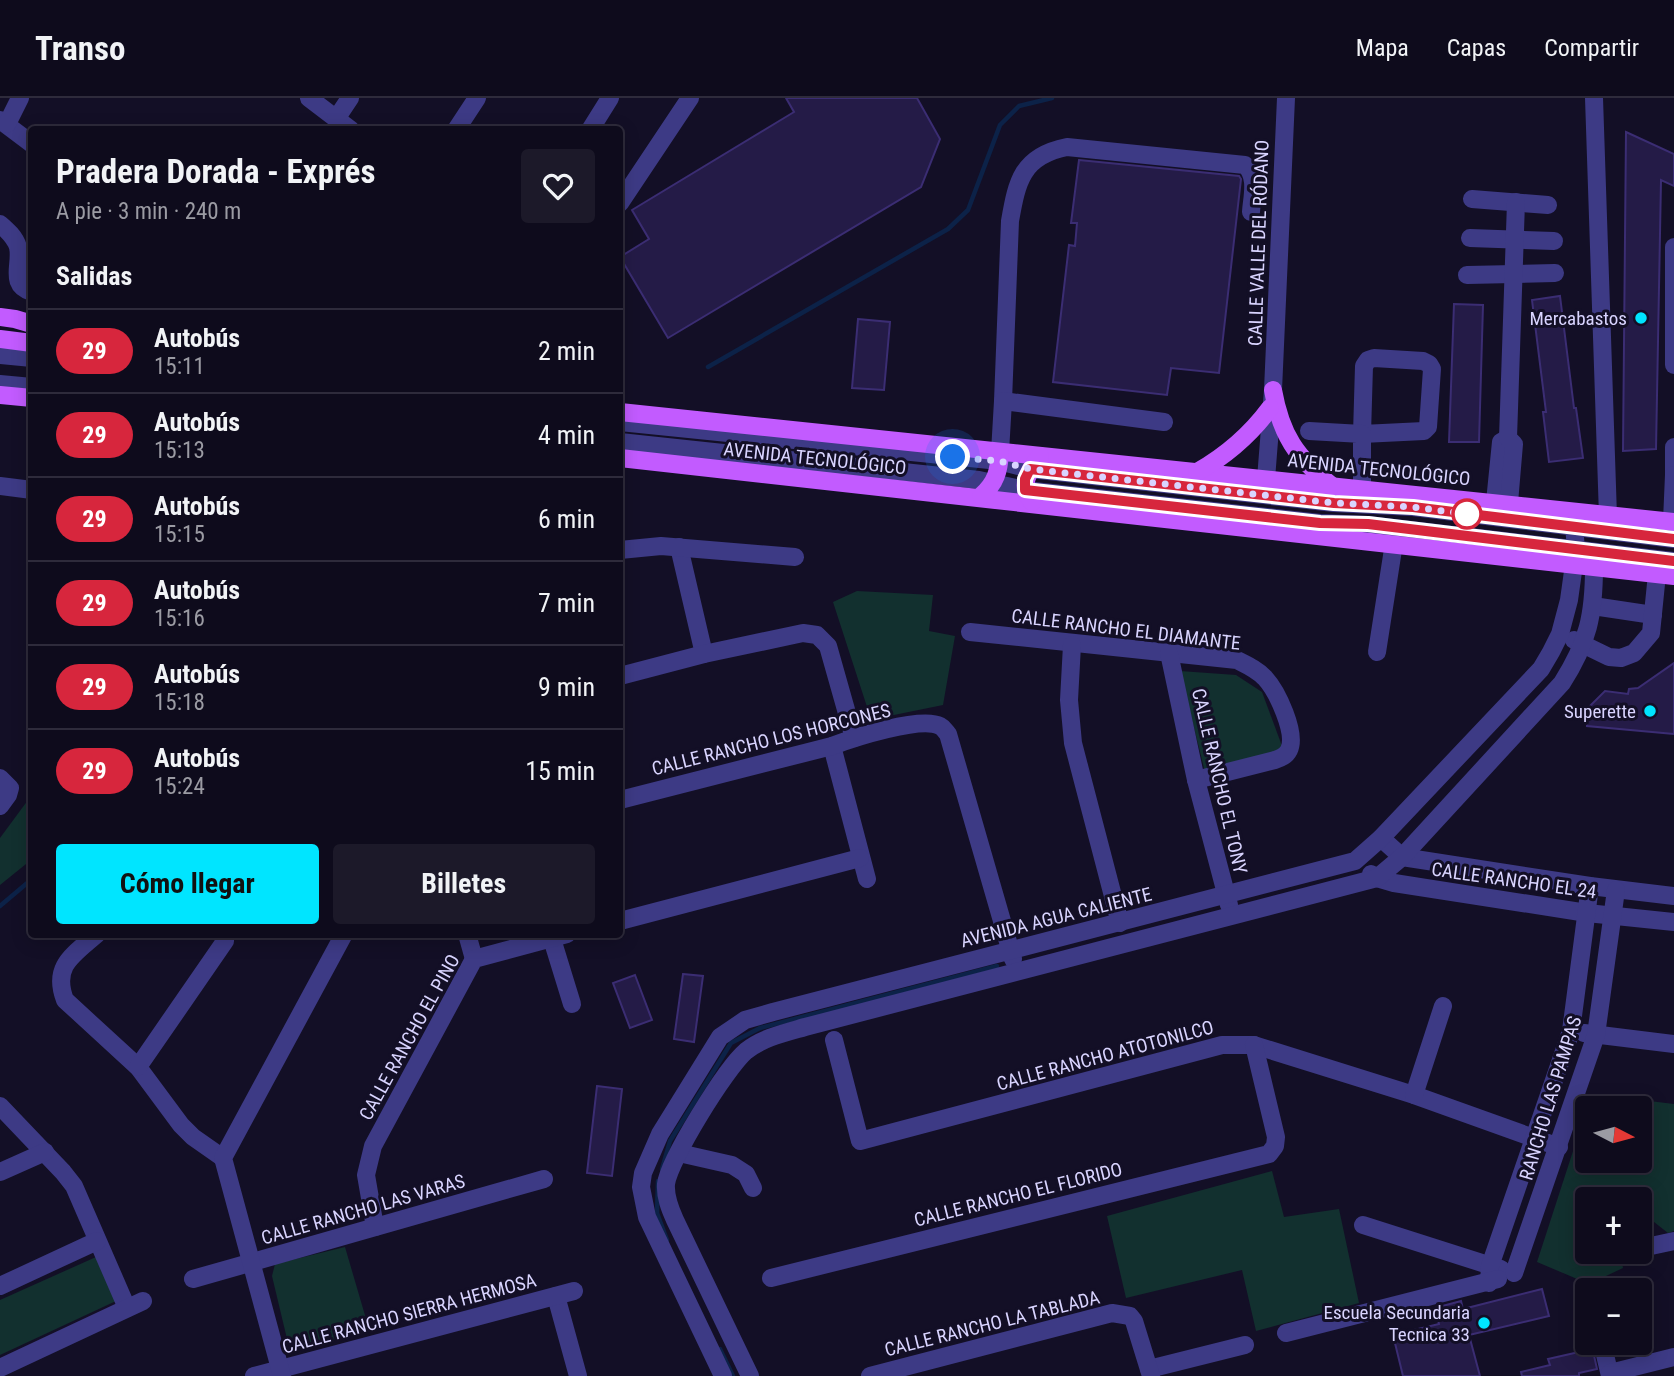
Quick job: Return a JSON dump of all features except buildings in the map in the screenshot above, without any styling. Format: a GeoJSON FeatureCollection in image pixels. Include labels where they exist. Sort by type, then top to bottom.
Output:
{"type":"FeatureCollection","features":[{"type":"Feature","properties":{"kind":"main road"},"geometry":{"type":"LineString","coordinates":[[0,317],[28,323]]}},
{"type":"Feature","properties":{"kind":"main road"},"geometry":{"type":"LineString","coordinates":[[0,340],[28,343]]}},
{"type":"Feature","properties":{"kind":"main road"},"geometry":{"type":"LineString","coordinates":[[0,395],[28,398]]}},
{"type":"Feature","properties":{"kind":"main road"},"geometry":{"type":"LineString","coordinates":[[1197,472],[1222,458],[1239,443],[1272,399]]}},
{"type":"Feature","properties":{"kind":"main road"},"geometry":{"type":"LineString","coordinates":[[1272,399],[1286,435],[1301,457],[1332,485]]}},
{"type":"Feature","properties":{"kind":"main road","name":"AVENIDA TECNOLÓGICO"},"geometry":{"type":"LineString","coordinates":[[623,412],[1035,463],[1197,472],[1502,502],[1573,520],[1608,516],[1673,527]]}},
{"type":"Feature","properties":{"kind":"main road"},"geometry":{"type":"LineString","coordinates":[[987,490],[999,457]]}},
{"type":"Feature","properties":{"kind":"main road","name":"AVENIDA TECNOLÓGICO"},"geometry":{"type":"LineString","coordinates":[[623,458],[987,490],[1394,543],[1575,557],[1594,567],[1665,575]]}},
{"type":"Feature","properties":{"kind":"main road"},"geometry":{"type":"LineString","coordinates":[[1028,496],[1025,479],[1035,463]]}},
{"type":"Feature","properties":{"kind":"street"},"geometry":{"type":"LineString","coordinates":[[20,98],[3,122],[28,141]]}},
{"type":"Feature","properties":{"kind":"street"},"geometry":{"type":"LineString","coordinates":[[309,98],[343,124],[350,98]]}},
{"type":"Feature","properties":{"kind":"street"},"geometry":{"type":"LineString","coordinates":[[459,126],[477,98]]}},
{"type":"Feature","properties":{"kind":"street"},"geometry":{"type":"LineString","coordinates":[[592,126],[610,98]]}},
{"type":"Feature","properties":{"kind":"street"},"geometry":{"type":"LineString","coordinates":[[623,198],[690,98]]}},
{"type":"Feature","properties":{"kind":"street","name":"CALLE VALLE DEL RÓDANO"},"geometry":{"type":"LineString","coordinates":[[1266,479],[1286,98]]}},
{"type":"Feature","properties":{"kind":"street"},"geometry":{"type":"LineString","coordinates":[[1592,100],[1608,516]]}},
{"type":"Feature","properties":{"kind":"street"},"geometry":{"type":"LineString","coordinates":[[623,422],[999,457],[1010,221],[1015,193],[1023,172],[1035,158],[1049,150],[1067,147],[1245,165],[1253,179],[1251,212]]}},
{"type":"Feature","properties":{"kind":"street"},"geometry":{"type":"LineString","coordinates":[[1472,200],[1548,205]]}},
{"type":"Feature","properties":{"kind":"street"},"geometry":{"type":"LineString","coordinates":[[1502,502],[1514,444],[1508,438],[1516,202]]}},
{"type":"Feature","properties":{"kind":"street"},"geometry":{"type":"LineString","coordinates":[[0,224],[15,239],[19,250],[17,281],[22,289],[28,291]]}},
{"type":"Feature","properties":{"kind":"street"},"geometry":{"type":"LineString","coordinates":[[1470,238],[1554,241]]}},
{"type":"Feature","properties":{"kind":"street"},"geometry":{"type":"LineString","coordinates":[[1674,247],[1674,365]]}},
{"type":"Feature","properties":{"kind":"street"},"geometry":{"type":"LineString","coordinates":[[1468,275],[1555,273]]}},
{"type":"Feature","properties":{"kind":"street"},"geometry":{"type":"LineString","coordinates":[[0,355],[28,358]]}},
{"type":"Feature","properties":{"kind":"street"},"geometry":{"type":"LineString","coordinates":[[1309,431],[1362,434],[1417,433],[1428,427],[1432,369],[1429,363],[1374,358],[1368,360],[1364,366],[1362,434],[1362,489]]}},
{"type":"Feature","properties":{"kind":"street"},"geometry":{"type":"LineString","coordinates":[[0,383],[28,386]]}},
{"type":"Feature","properties":{"kind":"street"},"geometry":{"type":"LineString","coordinates":[[1003,401],[1164,422]]}},
{"type":"Feature","properties":{"kind":"street"},"geometry":{"type":"LineString","coordinates":[[623,442],[987,490]]}},
{"type":"Feature","properties":{"kind":"street"},"geometry":{"type":"LineString","coordinates":[[1035,463],[1334,503],[1673,527],[1674,447]]}},
{"type":"Feature","properties":{"kind":"street"},"geometry":{"type":"LineString","coordinates":[[0,486],[28,490]]}},
{"type":"Feature","properties":{"kind":"street"},"geometry":{"type":"LineString","coordinates":[[1028,496],[1320,523],[1368,524],[1575,557],[1674,561]]}},
{"type":"Feature","properties":{"kind":"street","name":"AVENIDA AGUA CALIENTE"},"geometry":{"type":"LineString","coordinates":[[723,1376],[647,1217],[641,1187],[643,1173],[656,1143],[720,1037],[745,1020],[1355,861],[1381,838],[1541,669],[1560,634],[1569,600],[1575,557],[1573,520]]}},
{"type":"Feature","properties":{"kind":"street"},"geometry":{"type":"LineString","coordinates":[[1377,652],[1394,543]]}},
{"type":"Feature","properties":{"kind":"street"},"geometry":{"type":"LineString","coordinates":[[623,550],[662,546],[795,557]]}},
{"type":"Feature","properties":{"kind":"street"},"geometry":{"type":"LineString","coordinates":[[679,547],[704,654]]}},
{"type":"Feature","properties":{"kind":"street"},"geometry":{"type":"LineString","coordinates":[[750,1376],[669,1208],[666,1184],[670,1169],[724,1075],[747,1051],[758,1043],[805,1027],[1377,878],[1402,857],[1562,683],[1583,644],[1593,606],[1594,567]]}},
{"type":"Feature","properties":{"kind":"street"},"geometry":{"type":"LineString","coordinates":[[1560,634],[1609,657],[1620,658],[1634,653],[1651,633],[1653,615],[1665,575]]}},
{"type":"Feature","properties":{"kind":"street"},"geometry":{"type":"LineString","coordinates":[[1593,606],[1653,615]]}},
{"type":"Feature","properties":{"kind":"street","name":"CALLE RANCHO EL DIAMANTE"},"geometry":{"type":"LineString","coordinates":[[970,632],[1072,645],[1237,660],[1251,667],[1265,678],[1278,698],[1289,725],[1291,743],[1286,755],[1196,780]]}},
{"type":"Feature","properties":{"kind":"street"},"geometry":{"type":"LineString","coordinates":[[623,675],[704,654],[803,633],[817,635],[828,646],[854,738]]}},
{"type":"Feature","properties":{"kind":"street"},"geometry":{"type":"LineString","coordinates":[[1072,645],[1069,700],[1073,743],[1120,923]]}},
{"type":"Feature","properties":{"kind":"street","name":"CALLE RANCHO EL TONY"},"geometry":{"type":"LineString","coordinates":[[1169,653],[1196,780],[1232,917]]}},
{"type":"Feature","properties":{"kind":"street","name":"CALLE RANCHO LOS HORCONES"},"geometry":{"type":"LineString","coordinates":[[623,799],[854,738],[915,724],[940,726],[948,734],[1010,951]]}},
{"type":"Feature","properties":{"kind":"street"},"geometry":{"type":"LineString","coordinates":[[832,746],[867,879]]}},
{"type":"Feature","properties":{"kind":"street"},"geometry":{"type":"LineString","coordinates":[[0,778],[10,788],[0,806]]}},
{"type":"Feature","properties":{"kind":"street"},"geometry":{"type":"LineString","coordinates":[[1381,838],[1402,857]]}},
{"type":"Feature","properties":{"kind":"street","name":"CALLE RANCHO EL 24"},"geometry":{"type":"LineString","coordinates":[[1402,857],[1616,890],[1674,896]]}},
{"type":"Feature","properties":{"kind":"street"},"geometry":{"type":"LineString","coordinates":[[623,920],[860,858]]}},
{"type":"Feature","properties":{"kind":"street","name":"CALLE RANCHO EL 24"},"geometry":{"type":"LineString","coordinates":[[1355,861],[1377,878],[1587,913],[1674,922]]}},
{"type":"Feature","properties":{"kind":"street","name":"RANCHO LAS PAMPAS"},"geometry":{"type":"LineString","coordinates":[[1590,886],[1571,1031],[1490,1274],[1514,1273],[1596,1035],[1616,890]]}},
{"type":"Feature","properties":{"kind":"street"},"geometry":{"type":"LineString","coordinates":[[92,938],[69,958],[62,970],[60,985],[65,1000],[138,1068],[181,1125],[223,1158],[281,1372]]}},
{"type":"Feature","properties":{"kind":"street"},"geometry":{"type":"LineString","coordinates":[[223,1158],[342,938]]}},
{"type":"Feature","properties":{"kind":"street"},"geometry":{"type":"LineString","coordinates":[[468,938],[474,959]]}},
{"type":"Feature","properties":{"kind":"street","name":"CALLE RANCHO EL PINO"},"geometry":{"type":"LineString","coordinates":[[375,1227],[366,1175],[373,1146],[474,959],[555,938]]}},
{"type":"Feature","properties":{"kind":"street"},"geometry":{"type":"LineString","coordinates":[[559,938],[572,1004]]}},
{"type":"Feature","properties":{"kind":"street"},"geometry":{"type":"LineString","coordinates":[[138,1068],[225,941]]}},
{"type":"Feature","properties":{"kind":"street"},"geometry":{"type":"LineString","coordinates":[[1010,951],[1017,972]]}},
{"type":"Feature","properties":{"kind":"street"},"geometry":{"type":"LineString","coordinates":[[1414,1095],[1443,1006]]}},
{"type":"Feature","properties":{"kind":"street"},"geometry":{"type":"LineString","coordinates":[[1571,1031],[1674,1044]]}},
{"type":"Feature","properties":{"kind":"street","name":"CALLE RANCHO ATOTONILCO"},"geometry":{"type":"LineString","coordinates":[[834,1040],[860,1141],[1222,1045],[1254,1045],[1414,1095],[1559,1147]]}},
{"type":"Feature","properties":{"kind":"street","name":"CALLE RANCHO EL FLORIDO"},"geometry":{"type":"LineString","coordinates":[[771,1278],[1263,1156],[1273,1150],[1276,1138],[1254,1045]]}},
{"type":"Feature","properties":{"kind":"street"},"geometry":{"type":"LineString","coordinates":[[0,1106],[74,1186],[97,1241],[135,1305],[0,1368]]}},
{"type":"Feature","properties":{"kind":"street"},"geometry":{"type":"LineString","coordinates":[[0,1172],[44,1152]]}},
{"type":"Feature","properties":{"kind":"street"},"geometry":{"type":"LineString","coordinates":[[679,1153],[732,1165],[746,1174],[753,1188]]}},
{"type":"Feature","properties":{"kind":"street","name":"CALLE RANCHO LAS VARAS"},"geometry":{"type":"LineString","coordinates":[[193,1279],[544,1180]]}},
{"type":"Feature","properties":{"kind":"street"},"geometry":{"type":"LineString","coordinates":[[1363,1225],[1490,1274]]}},
{"type":"Feature","properties":{"kind":"street"},"geometry":{"type":"LineString","coordinates":[[0,1286],[97,1241]]}},
{"type":"Feature","properties":{"kind":"street"},"geometry":{"type":"LineString","coordinates":[[1652,1246],[1674,1241]]}},
{"type":"Feature","properties":{"kind":"street"},"geometry":{"type":"LineString","coordinates":[[1286,1333],[1490,1274]]}},
{"type":"Feature","properties":{"kind":"street","name":"CALLE RANCHO SIERRA HERMOSA"},"geometry":{"type":"LineString","coordinates":[[254,1376],[281,1372],[574,1291]]}},
{"type":"Feature","properties":{"kind":"street"},"geometry":{"type":"LineString","coordinates":[[556,1296],[578,1376]]}},
{"type":"Feature","properties":{"kind":"street","name":"CALLE RANCHO LA TABLADA"},"geometry":{"type":"LineString","coordinates":[[870,1376],[1095,1316],[1124,1314],[1135,1321],[1150,1373]]}},
{"type":"Feature","properties":{"kind":"street"},"geometry":{"type":"LineString","coordinates":[[1150,1373],[1245,1345]]}},
{"type":"Feature","properties":{"kind":"street"},"geometry":{"type":"LineString","coordinates":[[1605,1355],[1610,1375],[1674,1357]]}},
{"type":"Feature","properties":{"kind":"green space"},"geometry":{"type":"Polygon","coordinates":[[[857,591],[933,595],[929,631],[955,636],[943,705],[884,717],[869,713],[833,602],[857,591]]]}},
{"type":"Feature","properties":{"kind":"green space"},"geometry":{"type":"Polygon","coordinates":[[[1180,671],[1236,675],[1262,692],[1282,746],[1273,757],[1206,776],[1180,671]]]}},
{"type":"Feature","properties":{"kind":"green space"},"geometry":{"type":"Polygon","coordinates":[[[28,800],[28,862],[0,885],[0,838],[28,800]]]}},
{"type":"Feature","properties":{"kind":"green space"},"geometry":{"type":"Polygon","coordinates":[[[1652,1101],[1674,1104],[1674,1231],[1668,1233],[1652,1220],[1652,1187],[1575,1187],[1575,1264],[1622,1264],[1623,1268],[1602,1278],[1575,1278],[1537,1262],[1575,1145],[1575,1173],[1652,1173],[1652,1101]]]}},
{"type":"Feature","properties":{"kind":"green space"},"geometry":{"type":"Polygon","coordinates":[[[1272,1171],[1284,1217],[1339,1209],[1359,1303],[1256,1331],[1242,1270],[1126,1298],[1107,1216],[1272,1171]]]}},
{"type":"Feature","properties":{"kind":"green space"},"geometry":{"type":"Polygon","coordinates":[[[345,1247],[369,1329],[301,1350],[288,1343],[272,1276],[275,1264],[345,1247]]]}},
{"type":"Feature","properties":{"kind":"green space"},"geometry":{"type":"Polygon","coordinates":[[[96,1257],[116,1301],[0,1355],[0,1300],[96,1257]]]}},
{"type":"Feature","properties":{"kind":"waterway"},"geometry":{"type":"LineString","coordinates":[[708,367],[948,229],[968,210],[1000,125],[1019,106],[1052,98]]}},
{"type":"Feature","properties":{"kind":"waterway"},"geometry":{"type":"LineString","coordinates":[[0,906],[28,882]]}},
{"type":"Feature","properties":{"kind":"waterway"},"geometry":{"type":"LineString","coordinates":[[662,1169],[670,1141],[731,1043],[760,1028],[997,966]]}},
{"type":"Feature","properties":{"kind":"waterway"},"geometry":{"type":"LineString","coordinates":[[658,1181],[657,1213],[667,1240]]}},
{"type":"Feature","properties":{"kind":"waterway"},"geometry":{"type":"LineString","coordinates":[[720,1349],[733,1376]]}},
{"type":"Feature","properties":{"kind":"bus line","name":"29"},"geometry":{"type":"LineString","coordinates":[[1674,539],[1413,507],[1334,503],[1030,469],[1025,483],[1025,490],[1320,523],[1368,524],[1674,561]]}},
{"type":"Feature","properties":{"kind":"place","name":"Mercabastos"},"geometry":{"type":"Point","coordinates":[1641,318]}},
{"type":"Feature","properties":{"kind":"place","name":"Superette"},"geometry":{"type":"Point","coordinates":[1650,711]}},
{"type":"Feature","properties":{"kind":"place","name":"Escuela Secundaria Tecnica 33"},"geometry":{"type":"Point","coordinates":[1484,1323]}},
{"type":"Feature","properties":{"kind":"route"},"geometry":{"type":"LineString","coordinates":[[953,457],[999,461],[1030,469],[1334,503],[1413,507],[1467,514]]}}]}
